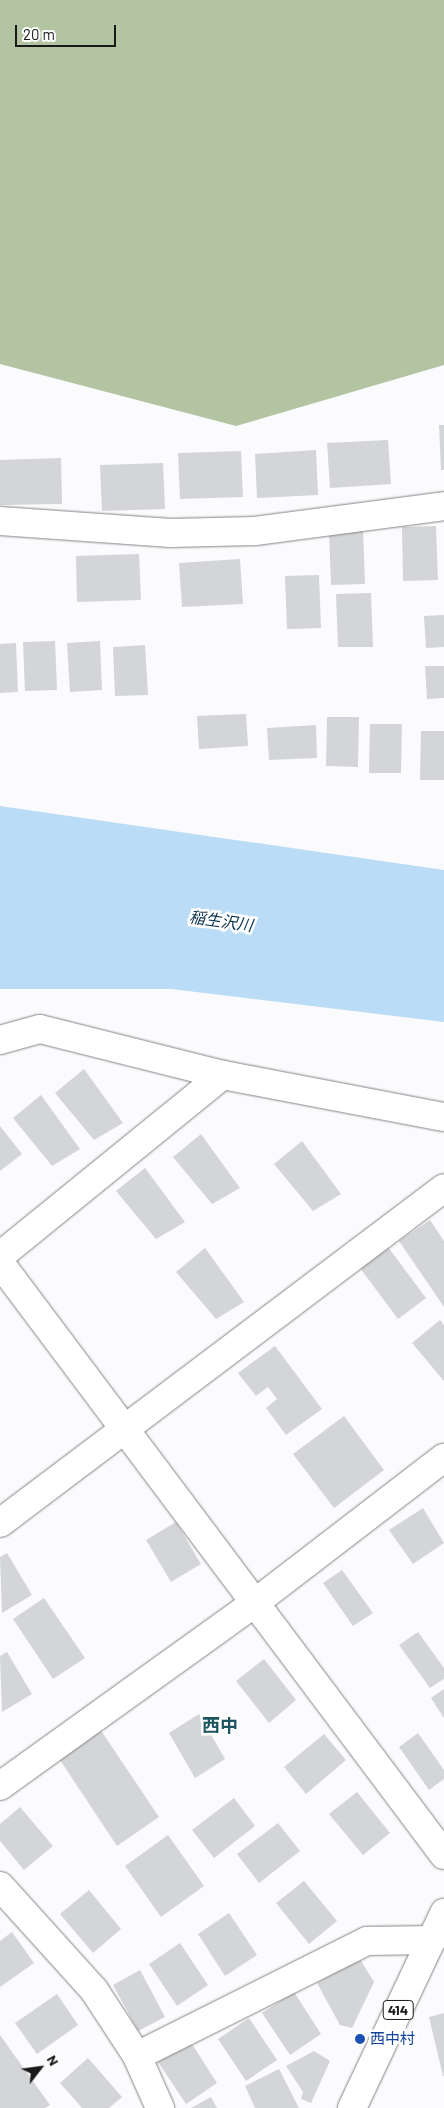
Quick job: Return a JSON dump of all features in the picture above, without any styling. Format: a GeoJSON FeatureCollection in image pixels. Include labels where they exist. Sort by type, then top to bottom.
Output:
{"type":"FeatureCollection","features":[{"type":"Feature","properties":{"kind":"main road"},"geometry":{"type":"LineString","coordinates":[[0,521],[171,533],[255,531],[444,506]]}},
{"type":"Feature","properties":{"kind":"main road"},"geometry":{"type":"LineString","coordinates":[[0,1040],[40,1029],[223,1075],[444,1118]]}},
{"type":"Feature","properties":{"kind":"main road"},"geometry":{"type":"LineString","coordinates":[[0,1256],[223,1075]]}},
{"type":"Feature","properties":{"kind":"main road"},"geometry":{"type":"LineString","coordinates":[[0,1522],[126,1430],[444,1188]]}},
{"type":"Feature","properties":{"kind":"main road"},"geometry":{"type":"LineString","coordinates":[[0,1263],[444,1855]]}},
{"type":"Feature","properties":{"kind":"main road"},"geometry":{"type":"LineString","coordinates":[[0,1786],[256,1602],[444,1458]]}},
{"type":"Feature","properties":{"kind":"main road"},"geometry":{"type":"LineString","coordinates":[[0,1886],[94,1990],[137,2056],[160,2108]]}},
{"type":"Feature","properties":{"kind":"main road","name":"414"},"geometry":{"type":"LineString","coordinates":[[352,2108],[444,1913]]}},
{"type":"Feature","properties":{"kind":"main road"},"geometry":{"type":"LineString","coordinates":[[137,2056],[367,1941],[432,1940]]}},
{"type":"Feature","properties":{"kind":"green space"},"geometry":{"type":"Polygon","coordinates":[[[0,0],[444,0],[444,365],[236,426],[0,364],[0,0]]]}},
{"type":"Feature","properties":{"kind":"water","name":"稲生沢川"},"geometry":{"type":"Polygon","coordinates":[[[0,806],[444,870],[444,1022],[171,989],[0,989],[0,806]]]}},
{"type":"Feature","properties":{"kind":"building"},"geometry":{"type":"Polygon","coordinates":[[[439,425],[444,425],[444,470],[441,470],[439,425]]]}},
{"type":"Feature","properties":{"kind":"building"},"geometry":{"type":"Polygon","coordinates":[[[388,440],[391,484],[330,488],[327,443],[388,440]]]}},
{"type":"Feature","properties":{"kind":"building"},"geometry":{"type":"Polygon","coordinates":[[[316,450],[318,495],[257,498],[255,454],[316,450]]]}},
{"type":"Feature","properties":{"kind":"building"},"geometry":{"type":"Polygon","coordinates":[[[241,451],[243,497],[180,499],[178,453],[241,451]]]}},
{"type":"Feature","properties":{"kind":"building"},"geometry":{"type":"Polygon","coordinates":[[[61,458],[62,504],[0,505],[0,460],[61,458]]]}},
{"type":"Feature","properties":{"kind":"building"},"geometry":{"type":"Polygon","coordinates":[[[163,463],[165,509],[102,511],[100,465],[163,463]]]}},
{"type":"Feature","properties":{"kind":"building"},"geometry":{"type":"Polygon","coordinates":[[[436,526],[438,580],[403,581],[402,527],[436,526]]]}},
{"type":"Feature","properties":{"kind":"building"},"geometry":{"type":"Polygon","coordinates":[[[363,530],[365,584],[331,585],[329,531],[363,530]]]}},
{"type":"Feature","properties":{"kind":"building"},"geometry":{"type":"Polygon","coordinates":[[[139,554],[141,600],[77,602],[76,556],[139,554]]]}},
{"type":"Feature","properties":{"kind":"building"},"geometry":{"type":"Polygon","coordinates":[[[240,559],[243,604],[182,607],[179,563],[240,559]]]}},
{"type":"Feature","properties":{"kind":"building"},"geometry":{"type":"Polygon","coordinates":[[[319,575],[321,628],[287,629],[285,576],[319,575]]]}},
{"type":"Feature","properties":{"kind":"building"},"geometry":{"type":"Polygon","coordinates":[[[371,593],[373,647],[338,647],[336,594],[371,593]]]}},
{"type":"Feature","properties":{"kind":"building"},"geometry":{"type":"Polygon","coordinates":[[[444,615],[444,647],[426,648],[424,616],[444,615]]]}},
{"type":"Feature","properties":{"kind":"building"},"geometry":{"type":"Polygon","coordinates":[[[55,641],[57,690],[25,691],[23,642],[55,641]]]}},
{"type":"Feature","properties":{"kind":"building"},"geometry":{"type":"Polygon","coordinates":[[[100,641],[102,690],[70,692],[67,643],[100,641]]]}},
{"type":"Feature","properties":{"kind":"building"},"geometry":{"type":"Polygon","coordinates":[[[16,643],[18,692],[0,693],[0,644],[16,643]]]}},
{"type":"Feature","properties":{"kind":"building"},"geometry":{"type":"Polygon","coordinates":[[[145,645],[148,695],[115,696],[113,647],[145,645]]]}},
{"type":"Feature","properties":{"kind":"building"},"geometry":{"type":"Polygon","coordinates":[[[425,666],[444,666],[444,698],[427,699],[425,666]]]}},
{"type":"Feature","properties":{"kind":"building"},"geometry":{"type":"Polygon","coordinates":[[[246,714],[248,746],[199,749],[197,716],[246,714]]]}},
{"type":"Feature","properties":{"kind":"building"},"geometry":{"type":"Polygon","coordinates":[[[327,717],[359,717],[358,767],[326,766],[327,717]]]}},
{"type":"Feature","properties":{"kind":"building"},"geometry":{"type":"Polygon","coordinates":[[[370,724],[402,724],[401,773],[369,773],[370,724]]]}},
{"type":"Feature","properties":{"kind":"building"},"geometry":{"type":"Polygon","coordinates":[[[316,725],[317,758],[269,760],[267,728],[316,725]]]}},
{"type":"Feature","properties":{"kind":"building"},"geometry":{"type":"Polygon","coordinates":[[[421,731],[444,731],[444,780],[420,780],[421,731]]]}},
{"type":"Feature","properties":{"kind":"building"},"geometry":{"type":"Polygon","coordinates":[[[84,1069],[123,1123],[94,1140],[55,1093],[84,1069]]]}},
{"type":"Feature","properties":{"kind":"building"},"geometry":{"type":"Polygon","coordinates":[[[41,1095],[80,1149],[52,1166],[13,1118],[41,1095]]]}},
{"type":"Feature","properties":{"kind":"building"},"geometry":{"type":"Polygon","coordinates":[[[0,1126],[22,1154],[0,1171],[0,1126]]]}},
{"type":"Feature","properties":{"kind":"building"},"geometry":{"type":"Polygon","coordinates":[[[201,1134],[240,1188],[212,1204],[173,1157],[201,1134]]]}},
{"type":"Feature","properties":{"kind":"building"},"geometry":{"type":"Polygon","coordinates":[[[302,1141],[341,1194],[313,1211],[274,1164],[302,1141]]]}},
{"type":"Feature","properties":{"kind":"building"},"geometry":{"type":"Polygon","coordinates":[[[145,1168],[185,1222],[156,1239],[116,1191],[145,1168]]]}},
{"type":"Feature","properties":{"kind":"building"},"geometry":{"type":"Polygon","coordinates":[[[430,1220],[444,1241],[444,1307],[399,1241],[430,1220]]]}},
{"type":"Feature","properties":{"kind":"building"},"geometry":{"type":"Polygon","coordinates":[[[388,1247],[426,1298],[398,1319],[360,1268],[388,1247]]]}},
{"type":"Feature","properties":{"kind":"building"},"geometry":{"type":"Polygon","coordinates":[[[205,1248],[244,1302],[216,1319],[176,1272],[205,1248]]]}},
{"type":"Feature","properties":{"kind":"building"},"geometry":{"type":"Polygon","coordinates":[[[440,1320],[444,1325],[444,1381],[412,1343],[440,1320]]]}},
{"type":"Feature","properties":{"kind":"building"},"geometry":{"type":"Polygon","coordinates":[[[275,1346],[322,1409],[286,1435],[266,1408],[277,1399],[268,1387],[256,1396],[238,1373],[275,1346]]]}},
{"type":"Feature","properties":{"kind":"building"},"geometry":{"type":"Polygon","coordinates":[[[344,1416],[384,1470],[334,1508],[293,1454],[344,1416]]]}},
{"type":"Feature","properties":{"kind":"building"},"geometry":{"type":"Polygon","coordinates":[[[423,1508],[444,1543],[413,1564],[389,1530],[423,1508]]]}},
{"type":"Feature","properties":{"kind":"building"},"geometry":{"type":"Polygon","coordinates":[[[176,1522],[201,1564],[171,1582],[146,1540],[176,1522]]]}},
{"type":"Feature","properties":{"kind":"building"},"geometry":{"type":"Polygon","coordinates":[[[7,1553],[32,1595],[2,1613],[0,1557],[7,1553]]]}},
{"type":"Feature","properties":{"kind":"building"},"geometry":{"type":"Polygon","coordinates":[[[342,1570],[373,1613],[353,1626],[323,1583],[342,1570]]]}},
{"type":"Feature","properties":{"kind":"building"},"geometry":{"type":"Polygon","coordinates":[[[44,1598],[85,1658],[53,1679],[13,1619],[44,1598]]]}},
{"type":"Feature","properties":{"kind":"building"},"geometry":{"type":"Polygon","coordinates":[[[418,1632],[444,1668],[444,1679],[430,1688],[399,1645],[418,1632]]]}},
{"type":"Feature","properties":{"kind":"building"},"geometry":{"type":"Polygon","coordinates":[[[7,1652],[32,1694],[2,1712],[0,1656],[7,1652]]]}},
{"type":"Feature","properties":{"kind":"building"},"geometry":{"type":"Polygon","coordinates":[[[264,1659],[296,1700],[269,1723],[236,1681],[264,1659]]]}},
{"type":"Feature","properties":{"kind":"building"},"geometry":{"type":"Polygon","coordinates":[[[444,1689],[444,1718],[431,1698],[444,1689]]]}},
{"type":"Feature","properties":{"kind":"building"},"geometry":{"type":"Polygon","coordinates":[[[199,1714],[225,1759],[195,1778],[169,1733],[199,1714]]]}},
{"type":"Feature","properties":{"kind":"building"},"geometry":{"type":"Polygon","coordinates":[[[100,1729],[159,1817],[117,1846],[58,1757],[100,1729]]]}},
{"type":"Feature","properties":{"kind":"building"},"geometry":{"type":"Polygon","coordinates":[[[418,1733],[444,1770],[444,1779],[429,1790],[399,1747],[418,1733]]]}},
{"type":"Feature","properties":{"kind":"building"},"geometry":{"type":"Polygon","coordinates":[[[324,1734],[346,1760],[306,1794],[284,1767],[324,1734]]]}},
{"type":"Feature","properties":{"kind":"building"},"geometry":{"type":"Polygon","coordinates":[[[357,1792],[390,1833],[363,1855],[329,1814],[357,1792]]]}},
{"type":"Feature","properties":{"kind":"building"},"geometry":{"type":"Polygon","coordinates":[[[234,1798],[255,1826],[214,1858],[192,1830],[234,1798]]]}},
{"type":"Feature","properties":{"kind":"building"},"geometry":{"type":"Polygon","coordinates":[[[20,1807],[53,1846],[24,1870],[0,1841],[0,1824],[20,1807]]]}},
{"type":"Feature","properties":{"kind":"building"},"geometry":{"type":"Polygon","coordinates":[[[278,1823],[300,1851],[259,1883],[237,1854],[278,1823]]]}},
{"type":"Feature","properties":{"kind":"building"},"geometry":{"type":"Polygon","coordinates":[[[168,1835],[204,1886],[161,1917],[125,1866],[168,1835]]]}},
{"type":"Feature","properties":{"kind":"building"},"geometry":{"type":"Polygon","coordinates":[[[304,1881],[337,1921],[309,1944],[276,1903],[304,1881]]]}},
{"type":"Feature","properties":{"kind":"building"},"geometry":{"type":"Polygon","coordinates":[[[89,1890],[121,1929],[93,1953],[60,1914],[89,1890]]]}},
{"type":"Feature","properties":{"kind":"building"},"geometry":{"type":"Polygon","coordinates":[[[229,1913],[257,1955],[225,1976],[198,1934],[229,1913]]]}},
{"type":"Feature","properties":{"kind":"building"},"geometry":{"type":"Polygon","coordinates":[[[12,1932],[34,1963],[0,1987],[0,1941],[12,1932]]]}},
{"type":"Feature","properties":{"kind":"building"},"geometry":{"type":"Polygon","coordinates":[[[180,1943],[208,1985],[177,2006],[149,1964],[180,1943]]]}},
{"type":"Feature","properties":{"kind":"building"},"geometry":{"type":"Polygon","coordinates":[[[360,1959],[374,1982],[352,2028],[340,2025],[317,1983],[360,1959]]]}},
{"type":"Feature","properties":{"kind":"building"},"geometry":{"type":"Polygon","coordinates":[[[140,1970],[165,2017],[138,2031],[113,1985],[140,1970]]]}},
{"type":"Feature","properties":{"kind":"building"},"geometry":{"type":"Polygon","coordinates":[[[294,1992],[321,2034],[290,2055],[262,2013],[294,1992]]]}},
{"type":"Feature","properties":{"kind":"building"},"geometry":{"type":"Polygon","coordinates":[[[57,1994],[78,2025],[37,2054],[15,2023],[57,1994]]]}},
{"type":"Feature","properties":{"kind":"building"},"geometry":{"type":"Polygon","coordinates":[[[444,2013],[444,2076],[443,2076],[429,2017],[444,2013]]]}},
{"type":"Feature","properties":{"kind":"building"},"geometry":{"type":"Polygon","coordinates":[[[249,2018],[277,2060],[246,2081],[218,2039],[249,2018]]]}},
{"type":"Feature","properties":{"kind":"building"},"geometry":{"type":"Polygon","coordinates":[[[0,2035],[50,2105],[45,2108],[0,2108],[0,2035]]]}},
{"type":"Feature","properties":{"kind":"building"},"geometry":{"type":"Polygon","coordinates":[[[190,2041],[217,2083],[186,2104],[158,2062],[190,2041]]]}},
{"type":"Feature","properties":{"kind":"building"},"geometry":{"type":"Polygon","coordinates":[[[314,2051],[330,2061],[311,2103],[301,2099],[303,2092],[286,2066],[314,2051]]]}},
{"type":"Feature","properties":{"kind":"building"},"geometry":{"type":"Polygon","coordinates":[[[88,2058],[122,2097],[109,2108],[82,2108],[60,2083],[88,2058]]]}},
{"type":"Feature","properties":{"kind":"building"},"geometry":{"type":"Polygon","coordinates":[[[279,2069],[299,2108],[255,2108],[245,2086],[279,2069]]]}},
{"type":"Feature","properties":{"kind":"building"},"geometry":{"type":"Polygon","coordinates":[[[211,2097],[217,2108],[191,2108],[211,2097]]]}},
{"type":"Feature","properties":{"kind":"place","name":"西中村"},"geometry":{"type":"Point","coordinates":[360,2039]}},
{"type":"Feature","properties":{"kind":"district","name":"西中"},"geometry":{"type":"Point","coordinates":[220,1725]}}]}
